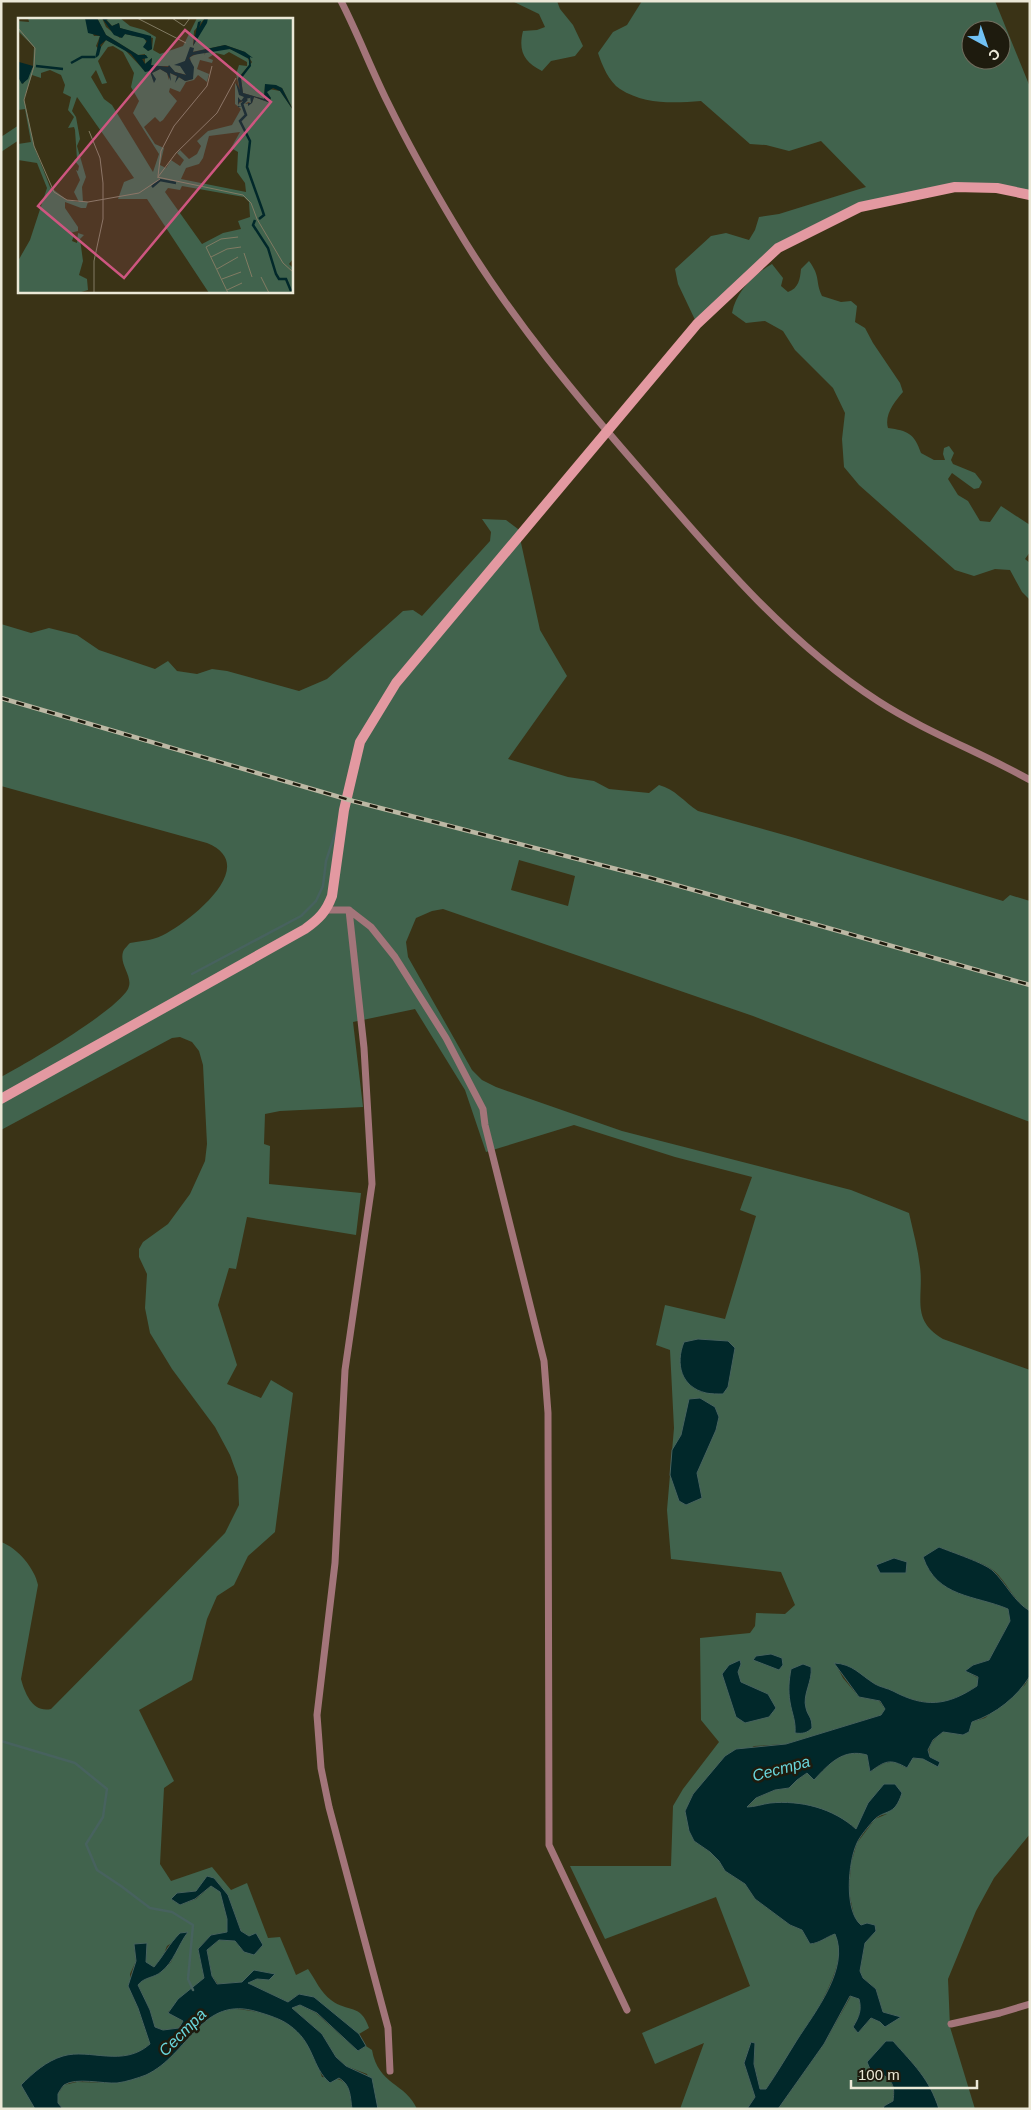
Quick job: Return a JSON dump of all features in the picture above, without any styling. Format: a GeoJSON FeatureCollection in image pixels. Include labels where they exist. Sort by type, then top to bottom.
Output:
{"type":"FeatureCollection","features":[{"type":"Feature","properties":{"kind":"street"},"geometry":{"type":"LineString","coordinates":[[341,1],[388,104],[455,226],[496,288],[526,331],[607,431],[703,542],[797,637],[878,702],[1030,780]]}},
{"type":"Feature","properties":{"kind":"street"},"geometry":{"type":"LineString","coordinates":[[1,1099],[306,929],[320,918],[327,910],[332,896],[344,810],[360,742],[396,684],[698,324],[778,248],[860,207],[945,189],[955,187],[997,188],[1030,195]]}},
{"type":"Feature","properties":{"kind":"street"},"geometry":{"type":"LineString","coordinates":[[327,910],[349,910],[371,927],[394,957],[446,1038],[483,1109],[485,1125],[544,1361],[548,1414],[549,1845],[627,2010]]}},
{"type":"Feature","properties":{"kind":"street"},"geometry":{"type":"LineString","coordinates":[[349,910],[364,1048],[372,1184],[345,1370],[335,1563],[317,1715],[321,1768],[329,1807],[388,2028],[390,2071]]}},
{"type":"Feature","properties":{"kind":"street"},"geometry":{"type":"LineString","coordinates":[[951,2024],[1030,2004]]}},
{"type":"Feature","properties":{"kind":"green space"},"geometry":{"type":"Polygon","coordinates":[[[512,1],[557,1],[560,9],[573,25],[583,46],[575,56],[551,61],[542,71],[536,68],[527,60],[522,50],[523,31],[537,30],[545,27],[539,14],[512,1]]]}},
{"type":"Feature","properties":{"kind":"green space"},"geometry":{"type":"Polygon","coordinates":[[[642,1],[995,1],[1003,20],[961,20],[961,70],[1011,70],[1011,40],[1030,87],[1030,195],[955,187],[860,207],[778,248],[697,324],[678,284],[675,269],[711,236],[726,233],[749,240],[755,230],[759,217],[779,214],[866,187],[821,141],[789,151],[766,145],[750,144],[701,101],[660,102],[639,98],[620,89],[609,78],[598,53],[613,32],[627,25],[642,1]]]}},
{"type":"Feature","properties":{"kind":"green space"},"geometry":{"type":"Polygon","coordinates":[[[18,126],[18,141],[1,152],[1,137],[18,126]]]}},
{"type":"Feature","properties":{"kind":"green space"},"geometry":{"type":"Polygon","coordinates":[[[809,261],[817,275],[822,296],[841,302],[851,301],[857,306],[855,322],[865,328],[900,383],[903,392],[889,413],[888,428],[901,430],[909,434],[916,441],[921,453],[934,460],[945,460],[944,448],[949,446],[954,453],[951,460],[953,464],[975,473],[982,482],[979,488],[974,489],[952,473],[948,479],[958,495],[968,501],[980,521],[990,522],[1001,506],[1030,525],[1030,552],[1025,559],[1030,563],[1030,600],[1022,592],[1010,570],[995,569],[974,576],[955,570],[859,485],[844,467],[842,439],[845,413],[833,388],[795,350],[783,331],[765,321],[746,323],[732,313],[741,291],[765,268],[772,264],[783,278],[781,286],[788,292],[797,286],[801,269],[809,261]]]}},
{"type":"Feature","properties":{"kind":"green space"},"geometry":{"type":"Polygon","coordinates":[[[482,519],[506,520],[518,529],[540,630],[567,676],[508,759],[568,777],[594,781],[609,789],[649,793],[659,785],[675,793],[698,811],[795,838],[1003,901],[1010,895],[1030,901],[1030,1122],[753,1016],[443,909],[432,911],[416,918],[406,942],[408,957],[472,1070],[482,1080],[496,1087],[622,1131],[851,1190],[909,1213],[919,1260],[921,1307],[922,1316],[926,1324],[943,1339],[1030,1370],[1030,1611],[1019,1602],[1001,1578],[990,1568],[939,1547],[990,1602],[1008,1609],[1010,1621],[989,1660],[973,1665],[966,1671],[978,1678],[977,1686],[951,1700],[929,1702],[915,1700],[887,1690],[835,1663],[843,1678],[859,1697],[879,1701],[885,1709],[881,1715],[786,1744],[754,1746],[709,1776],[693,1794],[685,1811],[694,1841],[710,1852],[725,1871],[745,1884],[755,1899],[790,1925],[802,1930],[810,1944],[835,1934],[839,1945],[838,1961],[823,1999],[766,2089],[760,2089],[754,2064],[755,2043],[751,2042],[744,2063],[755,2097],[747,2109],[680,2109],[704,2043],[655,2064],[642,2033],[750,1986],[716,1897],[605,1939],[570,1866],[671,1866],[673,1806],[683,1789],[719,1742],[701,1720],[700,1638],[750,1633],[755,1626],[756,1613],[785,1614],[795,1605],[781,1572],[671,1559],[667,1510],[674,1428],[670,1350],[656,1345],[665,1305],[725,1319],[756,1216],[740,1210],[752,1177],[675,1157],[574,1125],[486,1152],[465,1090],[415,1009],[353,1022],[363,1107],[280,1111],[265,1114],[264,1144],[270,1146],[269,1184],[361,1193],[356,1235],[247,1217],[236,1269],[229,1268],[218,1305],[237,1365],[227,1384],[261,1398],[271,1380],[293,1393],[275,1532],[248,1556],[234,1585],[217,1596],[207,1619],[192,1680],[139,1710],[174,1781],[164,1788],[160,1864],[171,1881],[212,1867],[231,1890],[247,1883],[268,1938],[280,1937],[296,1975],[308,1969],[327,1997],[337,2004],[358,2012],[366,2020],[369,2028],[359,2034],[337,2017],[299,1994],[288,2002],[247,1983],[257,1979],[269,1980],[274,1975],[267,1972],[242,1982],[218,1984],[212,1976],[207,1950],[219,1940],[235,1941],[244,1952],[249,1936],[241,1931],[228,1895],[214,1878],[196,1891],[177,1893],[171,1899],[180,1905],[196,1899],[211,1886],[220,1891],[227,1919],[227,1932],[211,1935],[198,1949],[204,1978],[168,2012],[183,2021],[179,2028],[163,2030],[155,2027],[150,2010],[138,1985],[142,1980],[160,1973],[171,1962],[179,1943],[188,1932],[167,1946],[163,1956],[154,1967],[146,1963],[134,1944],[136,1961],[130,1974],[132,1995],[150,2044],[131,2054],[120,2056],[63,2056],[26,2091],[35,2109],[1,2109],[1,1542],[14,1549],[25,1560],[33,1572],[38,1585],[21,1679],[25,1691],[35,1705],[39,1708],[51,1709],[225,1533],[239,1505],[238,1477],[230,1455],[215,1427],[172,1369],[150,1333],[145,1308],[147,1274],[139,1257],[139,1249],[143,1242],[168,1224],[190,1194],[205,1161],[207,1144],[203,1065],[199,1051],[192,1042],[180,1037],[172,1038],[1,1130],[1,1077],[30,1061],[89,1023],[120,999],[128,989],[129,984],[122,957],[125,948],[130,943],[149,940],[163,935],[191,916],[217,891],[225,877],[227,864],[222,853],[207,843],[1,786],[1,624],[31,633],[49,628],[77,635],[99,650],[155,669],[168,661],[177,671],[197,674],[212,669],[227,671],[299,691],[327,679],[403,611],[413,610],[422,616],[490,541],[491,532],[482,519]],[[519,860],[511,890],[568,906],[575,876],[519,860]]]}},
{"type":"Feature","properties":{"kind":"green space"},"geometry":{"type":"Polygon","coordinates":[[[1030,1676],[1030,1834],[994,1878],[976,1911],[948,1979],[950,2027],[975,2109],[939,2109],[926,2080],[893,2042],[886,2041],[878,2051],[872,2074],[880,2072],[888,2078],[893,2087],[893,2101],[884,2106],[883,2109],[778,2109],[824,2044],[851,1996],[859,1999],[860,2003],[857,2020],[853,2027],[858,2033],[871,2018],[880,2022],[894,2015],[883,2012],[876,1989],[863,1978],[860,1971],[865,1943],[861,1925],[855,1920],[849,1892],[851,1864],[857,1843],[875,1819],[887,1814],[862,1819],[856,1829],[840,1818],[797,1804],[779,1803],[747,1808],[756,1798],[775,1790],[789,1788],[807,1773],[814,1780],[831,1763],[844,1755],[858,1753],[867,1755],[870,1772],[888,1762],[897,1763],[907,1768],[912,1758],[923,1759],[930,1757],[929,1753],[932,1743],[943,1732],[963,1735],[972,1722],[985,1718],[1025,1685],[1030,1676]]]}},
{"type":"Feature","properties":{"kind":"green space"},"geometry":{"type":"Polygon","coordinates":[[[300,2005],[316,2013],[358,2051],[366,2046],[372,2050],[375,2062],[380,2070],[412,2100],[417,2109],[378,2109],[367,2074],[346,2066],[336,2057],[322,2034],[292,2008],[300,2005]]]}},
{"type":"Feature","properties":{"kind":"green space"},"geometry":{"type":"Polygon","coordinates":[[[223,2010],[254,2011],[274,2017],[300,2033],[312,2049],[322,2077],[338,2079],[346,2084],[350,2093],[352,2109],[63,2109],[58,2103],[58,2094],[64,2085],[77,2082],[118,2083],[192,2033],[212,2015],[223,2010]]]}},
{"type":"Feature","properties":{"kind":"water"},"geometry":{"type":"Polygon","coordinates":[[[698,1339],[728,1341],[735,1348],[728,1387],[723,1394],[698,1390],[691,1386],[682,1374],[680,1358],[684,1342],[698,1339]]]}},
{"type":"Feature","properties":{"kind":"water"},"geometry":{"type":"Polygon","coordinates":[[[700,1398],[715,1407],[719,1417],[716,1430],[697,1473],[702,1498],[686,1505],[679,1501],[670,1475],[672,1450],[681,1435],[689,1399],[700,1398]]]}},
{"type":"Feature","properties":{"kind":"water","name":"Сестра"},"geometry":{"type":"Polygon","coordinates":[[[939,1547],[989,1568],[998,1576],[1019,1603],[1030,1611],[1030,1676],[1019,1691],[1005,1704],[981,1719],[972,1722],[969,1732],[963,1735],[943,1732],[933,1740],[928,1750],[930,1757],[940,1762],[938,1767],[923,1759],[913,1758],[907,1768],[888,1762],[870,1772],[867,1755],[851,1754],[831,1763],[814,1780],[807,1773],[789,1788],[775,1790],[756,1798],[747,1807],[782,1802],[805,1804],[827,1811],[856,1829],[868,1803],[884,1784],[895,1784],[902,1793],[896,1806],[877,1817],[858,1840],[851,1862],[849,1886],[852,1909],[856,1918],[861,1925],[867,1923],[875,1925],[876,1931],[865,1943],[860,1971],[863,1978],[876,1989],[883,2012],[901,2017],[885,2027],[880,2022],[871,2018],[858,2033],[853,2027],[859,2013],[859,1999],[850,1996],[824,2044],[778,2109],[747,2109],[755,2097],[744,2063],[751,2042],[755,2043],[754,2064],[760,2089],[766,2089],[821,2003],[834,1975],[838,1961],[838,1947],[835,1934],[810,1944],[802,1930],[790,1925],[755,1899],[745,1884],[725,1871],[710,1852],[694,1841],[689,1831],[685,1811],[693,1794],[725,1756],[736,1749],[786,1744],[881,1715],[885,1709],[880,1701],[859,1697],[834,1663],[851,1667],[877,1685],[915,1700],[926,1702],[946,1701],[956,1698],[977,1686],[978,1677],[965,1671],[973,1665],[989,1660],[1010,1621],[1008,1609],[958,1593],[947,1588],[938,1580],[929,1570],[923,1557],[939,1547]]]}},
{"type":"Feature","properties":{"kind":"water"},"geometry":{"type":"Polygon","coordinates":[[[894,1558],[907,1562],[906,1573],[880,1573],[876,1565],[894,1558]]]}},
{"type":"Feature","properties":{"kind":"water"},"geometry":{"type":"Polygon","coordinates":[[[771,1654],[782,1658],[783,1665],[779,1670],[753,1660],[756,1656],[771,1654]]]}},
{"type":"Feature","properties":{"kind":"water"},"geometry":{"type":"Polygon","coordinates":[[[740,1660],[741,1664],[738,1672],[741,1682],[768,1694],[776,1708],[769,1717],[745,1723],[736,1717],[722,1674],[729,1665],[740,1660]]]}},
{"type":"Feature","properties":{"kind":"water"},"geometry":{"type":"Polygon","coordinates":[[[803,1664],[811,1667],[805,1703],[812,1728],[807,1732],[795,1733],[789,1698],[789,1681],[791,1669],[803,1664]]]}},
{"type":"Feature","properties":{"kind":"water","name":"Сестра"},"geometry":{"type":"Polygon","coordinates":[[[207,1876],[214,1878],[228,1895],[241,1931],[249,1936],[256,1933],[263,1945],[254,1955],[244,1952],[235,1941],[219,1940],[207,1950],[212,1976],[217,1984],[242,1982],[254,1970],[275,1974],[269,1980],[257,1979],[248,1983],[288,2002],[299,1994],[314,1997],[359,2034],[366,2046],[358,2051],[317,2013],[300,2005],[292,2008],[322,2034],[336,2057],[346,2066],[372,2078],[378,2109],[352,2109],[346,2084],[339,2078],[330,2083],[324,2077],[304,2039],[289,2025],[266,2014],[239,2009],[222,2011],[209,2019],[161,2066],[146,2075],[117,2083],[75,2081],[64,2085],[58,2094],[58,2103],[63,2109],[35,2109],[21,2085],[45,2064],[73,2054],[129,2055],[140,2051],[150,2044],[138,2008],[128,1986],[136,1961],[134,1944],[147,1943],[146,1962],[154,1967],[180,1933],[188,1932],[165,1968],[158,1974],[143,1980],[138,1985],[150,2010],[155,2027],[163,2030],[179,2028],[183,2021],[168,2013],[178,1999],[204,1978],[198,1949],[211,1935],[227,1932],[227,1919],[220,1892],[211,1886],[195,1899],[180,1905],[171,1899],[177,1893],[196,1891],[207,1876]]]}},
{"type":"Feature","properties":{"kind":"water"},"geometry":{"type":"Polygon","coordinates":[[[886,2041],[893,2041],[920,2072],[931,2089],[939,2109],[883,2109],[884,2106],[893,2101],[894,2091],[892,2084],[880,2072],[872,2074],[867,2062],[886,2041]]]}},
{"type":"Feature","properties":{"kind":"waterway"},"geometry":{"type":"LineString","coordinates":[[192,974],[301,916],[316,901],[323,886],[326,861],[337,828]]}},
{"type":"Feature","properties":{"kind":"waterway"},"geometry":{"type":"LineString","coordinates":[[1,1741],[75,1763],[107,1789],[103,1817],[86,1844],[97,1870],[150,1908],[172,1912],[193,1925],[188,1979],[193,1990]]}},
{"type":"Feature","properties":{"kind":"railway"},"geometry":{"type":"LineString","coordinates":[[1,698],[353,801],[651,878],[1030,985]]}}]}
